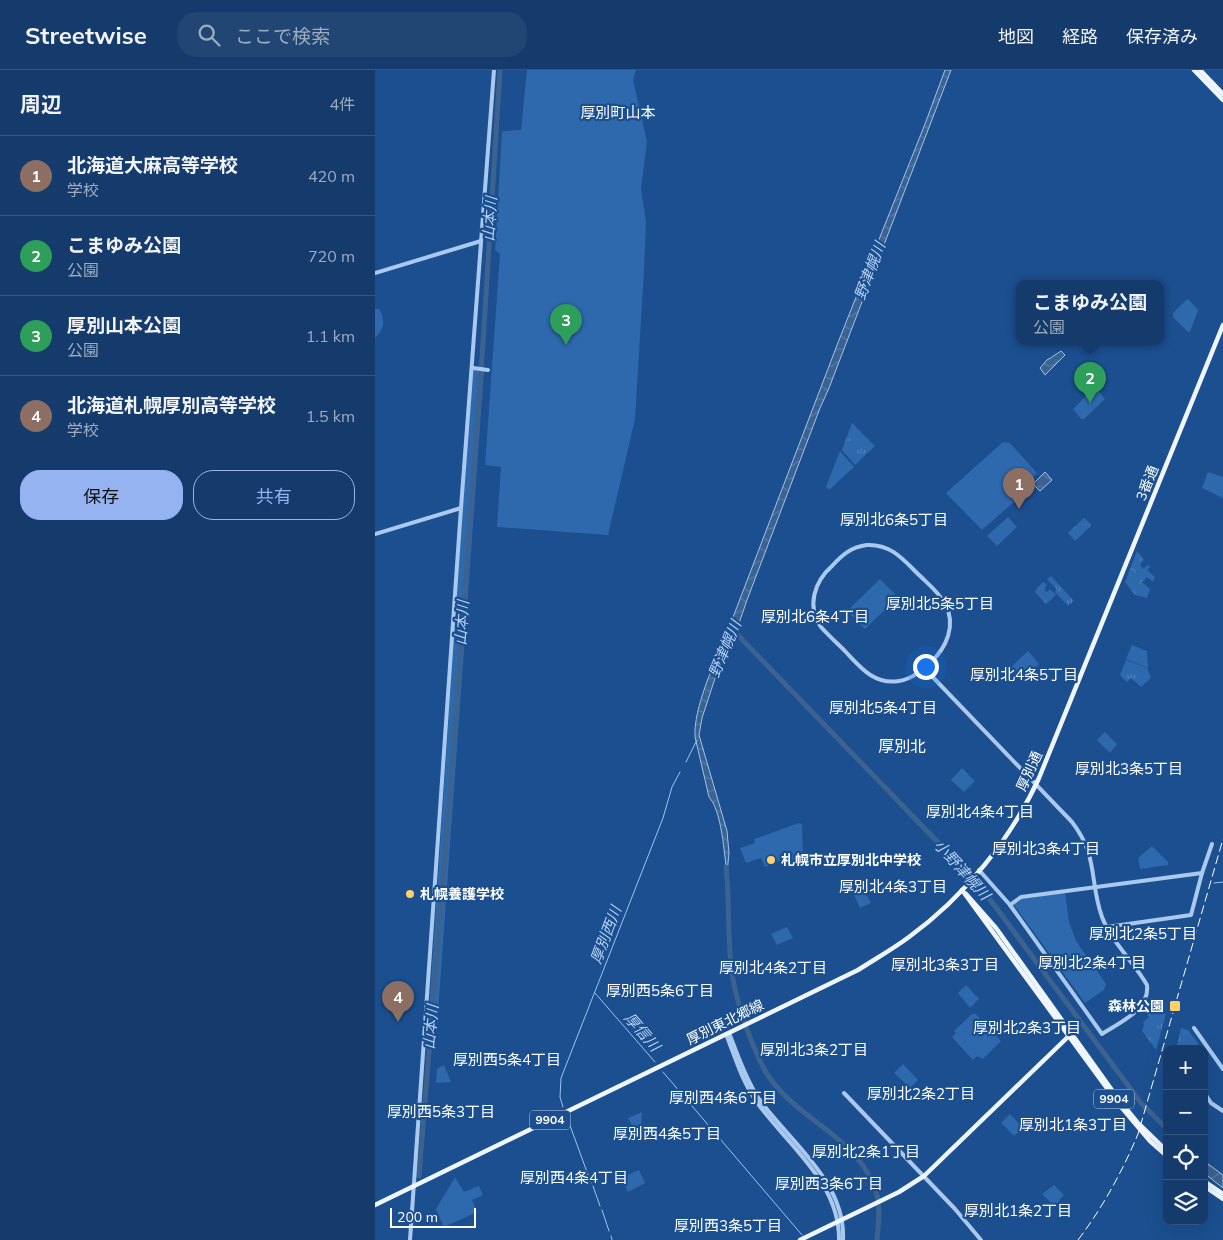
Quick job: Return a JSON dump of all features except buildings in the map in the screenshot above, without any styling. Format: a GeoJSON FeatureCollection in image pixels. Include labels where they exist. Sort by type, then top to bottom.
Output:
{"type":"FeatureCollection","features":[{"type":"Feature","properties":{"kind":"main road"},"geometry":{"type":"LineString","coordinates":[[1194,70],[1223,100]]}},
{"type":"Feature","properties":{"kind":"main road"},"geometry":{"type":"LineString","coordinates":[[1200,70],[1223,94]]}},
{"type":"Feature","properties":{"kind":"main road","name":"3番通"},"geometry":{"type":"LineString","coordinates":[[1092,648],[1223,325]]}},
{"type":"Feature","properties":{"kind":"main road","name":"厚別通"},"geometry":{"type":"LineString","coordinates":[[962,890],[1007,832],[1036,784],[1092,648]]}},
{"type":"Feature","properties":{"kind":"main road","name":"厚別東北郷線"},"geometry":{"type":"LineString","coordinates":[[375,1205],[858,970],[923,926],[962,890]]}},
{"type":"Feature","properties":{"kind":"main road","name":"9904"},"geometry":{"type":"LineString","coordinates":[[962,890],[975,902],[996,928],[1134,1123],[1163,1152]]}},
{"type":"Feature","properties":{"kind":"main road"},"geometry":{"type":"LineString","coordinates":[[800,1240],[887,1198],[924,1176],[1070,1034]]}},
{"type":"Feature","properties":{"kind":"main road","name":"9904"},"geometry":{"type":"LineString","coordinates":[[1070,1034],[1137,1122],[1163,1148]]}},
{"type":"Feature","properties":{"kind":"main road"},"geometry":{"type":"LineString","coordinates":[[1208,1183],[1223,1194]]}},
{"type":"Feature","properties":{"kind":"main road"},"geometry":{"type":"LineString","coordinates":[[1208,1189],[1223,1199]]}},
{"type":"Feature","properties":{"kind":"street"},"geometry":{"type":"LineString","coordinates":[[410,1240],[461,508],[494,70]]}},
{"type":"Feature","properties":{"kind":"street"},"geometry":{"type":"LineString","coordinates":[[375,272],[481,240]]}},
{"type":"Feature","properties":{"kind":"street"},"geometry":{"type":"LineString","coordinates":[[473,368],[487,370]]}},
{"type":"Feature","properties":{"kind":"street"},"geometry":{"type":"LineString","coordinates":[[375,534],[461,508]]}},
{"type":"Feature","properties":{"kind":"street"},"geometry":{"type":"LineString","coordinates":[[867,545],[878,545],[890,549],[899,555],[938,594],[945,604],[950,624],[947,642],[940,653],[924,668],[902,681],[891,682],[874,678],[864,671],[821,627],[815,612],[813,598],[816,587],[822,574],[848,551],[867,545]]}},
{"type":"Feature","properties":{"kind":"street"},"geometry":{"type":"LineString","coordinates":[[924,668],[1081,833],[1090,853],[1101,912],[1107,927],[1148,986],[1144,1003],[1140,1008],[1102,1034],[1009,905],[977,872]]}},
{"type":"Feature","properties":{"kind":"street"},"geometry":{"type":"LineString","coordinates":[[1107,927],[1191,915],[1212,844]]}},
{"type":"Feature","properties":{"kind":"street"},"geometry":{"type":"LineString","coordinates":[[1009,905],[1021,897],[1202,873]]}},
{"type":"Feature","properties":{"kind":"street"},"geometry":{"type":"LineString","coordinates":[[1194,1028],[1223,1069]]}},
{"type":"Feature","properties":{"kind":"street"},"geometry":{"type":"LineString","coordinates":[[729,1033],[745,1083],[769,1118],[820,1180],[832,1201],[840,1221],[843,1240]]}},
{"type":"Feature","properties":{"kind":"street"},"geometry":{"type":"LineString","coordinates":[[844,1092],[924,1176],[981,1240]]}},
{"type":"Feature","properties":{"kind":"street"},"geometry":{"type":"LineString","coordinates":[[1208,1098],[1211,1103],[1223,1111]]}},
{"type":"Feature","properties":{"kind":"street"},"geometry":{"type":"LineString","coordinates":[[839,1240],[840,1221]]}},
{"type":"Feature","properties":{"kind":"green space"},"geometry":{"type":"Polygon","coordinates":[[[527,70],[636,70],[633,80],[647,142],[641,189],[646,222],[644,271],[635,419],[608,535],[497,527],[501,467],[485,465],[500,254],[495,250],[502,132],[521,130],[527,70]]]}},
{"type":"Feature","properties":{"kind":"green space"},"geometry":{"type":"Polygon","coordinates":[[[1187,299],[1198,310],[1190,332],[1173,317],[1173,313],[1187,299]]]}},
{"type":"Feature","properties":{"kind":"green space"},"geometry":{"type":"Polygon","coordinates":[[[375,309],[379,309],[383,324],[375,338],[375,309]]]}},
{"type":"Feature","properties":{"kind":"green space"},"geometry":{"type":"Polygon","coordinates":[[[472,370],[484,371],[437,1026],[428,1026],[472,370]]]}},
{"type":"Feature","properties":{"kind":"green space"},"geometry":{"type":"Polygon","coordinates":[[[1095,387],[1105,399],[1084,419],[1081,419],[1073,409],[1095,387]]]}},
{"type":"Feature","properties":{"kind":"green space"},"geometry":{"type":"Polygon","coordinates":[[[852,423],[875,446],[855,465],[842,450],[852,423]]]}},
{"type":"Feature","properties":{"kind":"green space"},"geometry":{"type":"Polygon","coordinates":[[[1003,442],[1010,443],[1037,473],[1027,483],[1030,488],[982,530],[946,493],[1003,442]]]}},
{"type":"Feature","properties":{"kind":"green space"},"geometry":{"type":"Polygon","coordinates":[[[840,451],[854,467],[829,490],[826,487],[840,451]]]}},
{"type":"Feature","properties":{"kind":"green space"},"geometry":{"type":"Polygon","coordinates":[[[1208,472],[1223,477],[1223,498],[1202,488],[1208,472]]]}},
{"type":"Feature","properties":{"kind":"green space"},"geometry":{"type":"Polygon","coordinates":[[[1008,517],[1017,527],[997,546],[987,536],[1008,517]]]}},
{"type":"Feature","properties":{"kind":"green space"},"geometry":{"type":"Polygon","coordinates":[[[1084,518],[1091,526],[1075,541],[1068,533],[1084,518]]]}},
{"type":"Feature","properties":{"kind":"green space"},"geometry":{"type":"Polygon","coordinates":[[[1137,551],[1144,560],[1140,565],[1143,569],[1148,565],[1150,567],[1147,570],[1155,577],[1153,582],[1147,577],[1142,582],[1150,589],[1147,598],[1135,595],[1125,582],[1137,551]]]}},
{"type":"Feature","properties":{"kind":"green space"},"geometry":{"type":"Polygon","coordinates":[[[1051,576],[1074,601],[1068,606],[1055,592],[1057,590],[1047,579],[1051,576]]]}},
{"type":"Feature","properties":{"kind":"green space"},"geometry":{"type":"Polygon","coordinates":[[[880,579],[898,597],[865,629],[847,611],[880,579]]]}},
{"type":"Feature","properties":{"kind":"green space"},"geometry":{"type":"Polygon","coordinates":[[[1043,582],[1047,585],[1044,590],[1047,592],[1050,589],[1056,595],[1046,604],[1035,592],[1043,582]]]}},
{"type":"Feature","properties":{"kind":"green space"},"geometry":{"type":"Polygon","coordinates":[[[1132,645],[1147,651],[1148,668],[1126,659],[1132,645]]]}},
{"type":"Feature","properties":{"kind":"green space"},"geometry":{"type":"Polygon","coordinates":[[[1028,651],[1039,664],[1021,682],[1009,669],[1028,651]]]}},
{"type":"Feature","properties":{"kind":"green space"},"geometry":{"type":"Polygon","coordinates":[[[1126,660],[1147,668],[1151,678],[1141,687],[1131,678],[1127,682],[1120,675],[1126,660]]]}},
{"type":"Feature","properties":{"kind":"green space"},"geometry":{"type":"Polygon","coordinates":[[[1105,732],[1117,744],[1110,753],[1097,740],[1105,732]]]}},
{"type":"Feature","properties":{"kind":"green space"},"geometry":{"type":"Polygon","coordinates":[[[962,768],[975,781],[964,792],[951,780],[962,768]]]}},
{"type":"Feature","properties":{"kind":"green space"},"geometry":{"type":"Polygon","coordinates":[[[799,823],[802,824],[803,859],[786,865],[781,860],[765,867],[761,858],[746,863],[740,848],[755,843],[754,839],[799,823]]]}},
{"type":"Feature","properties":{"kind":"green space"},"geometry":{"type":"Polygon","coordinates":[[[1152,846],[1168,862],[1168,865],[1140,869],[1138,858],[1152,846]]]}},
{"type":"Feature","properties":{"kind":"green space"},"geometry":{"type":"Polygon","coordinates":[[[863,888],[871,903],[860,908],[853,893],[863,888]]]}},
{"type":"Feature","properties":{"kind":"green space"},"geometry":{"type":"Polygon","coordinates":[[[1065,892],[1069,922],[1076,941],[1106,984],[1104,990],[1085,1003],[1014,905],[1022,899],[1065,892]]]}},
{"type":"Feature","properties":{"kind":"green space"},"geometry":{"type":"Polygon","coordinates":[[[787,927],[793,938],[777,945],[771,934],[787,927]]]}},
{"type":"Feature","properties":{"kind":"green space"},"geometry":{"type":"Polygon","coordinates":[[[966,985],[979,999],[970,1008],[958,993],[966,985]]]}},
{"type":"Feature","properties":{"kind":"green space"},"geometry":{"type":"Polygon","coordinates":[[[1146,1008],[1166,1014],[1156,1050],[1142,1031],[1143,1022],[1149,1017],[1147,1013],[1141,1012],[1146,1008]]]}},
{"type":"Feature","properties":{"kind":"green space"},"geometry":{"type":"Polygon","coordinates":[[[972,1014],[976,1014],[1001,1041],[983,1059],[977,1056],[973,1060],[952,1037],[956,1033],[954,1031],[972,1014]]]}},
{"type":"Feature","properties":{"kind":"green space"},"geometry":{"type":"Polygon","coordinates":[[[1181,1028],[1189,1031],[1199,1045],[1177,1045],[1181,1028]]]}},
{"type":"Feature","properties":{"kind":"green space"},"geometry":{"type":"Polygon","coordinates":[[[903,1064],[918,1080],[910,1088],[894,1073],[903,1064]]]}},
{"type":"Feature","properties":{"kind":"green space"},"geometry":{"type":"Polygon","coordinates":[[[444,1065],[451,1082],[436,1083],[437,1069],[444,1065]]]}},
{"type":"Feature","properties":{"kind":"green space"},"geometry":{"type":"Polygon","coordinates":[[[642,1112],[641,1128],[635,1131],[628,1118],[642,1112]]]}},
{"type":"Feature","properties":{"kind":"green space"},"geometry":{"type":"Polygon","coordinates":[[[1010,1114],[1023,1128],[1014,1136],[1001,1123],[1010,1114]]]}},
{"type":"Feature","properties":{"kind":"green space"},"geometry":{"type":"Polygon","coordinates":[[[639,1170],[645,1183],[628,1192],[621,1178],[639,1170]]]}},
{"type":"Feature","properties":{"kind":"green space"},"geometry":{"type":"Polygon","coordinates":[[[455,1177],[464,1192],[479,1186],[483,1195],[472,1200],[477,1212],[444,1227],[436,1209],[455,1177]]]}},
{"type":"Feature","properties":{"kind":"green space"},"geometry":{"type":"Polygon","coordinates":[[[1054,1185],[1064,1195],[1059,1200],[1061,1203],[1056,1208],[1042,1194],[1054,1185]]]}},
{"type":"Feature","properties":{"kind":"water"},"geometry":{"type":"Polygon","coordinates":[[[945,70],[951,70],[737,629],[721,660],[702,718],[699,735],[727,831],[729,853],[727,873],[720,822],[709,797],[695,737],[695,726],[701,698],[945,70]]]}},
{"type":"Feature","properties":{"kind":"water"},"geometry":{"type":"Polygon","coordinates":[[[1061,351],[1065,355],[1045,375],[1040,368],[1048,359],[1061,351]]]}},
{"type":"Feature","properties":{"kind":"water"},"geometry":{"type":"Polygon","coordinates":[[[1045,472],[1052,480],[1040,491],[1033,484],[1045,472]]]}},
{"type":"Feature","properties":{"kind":"water"},"geometry":{"type":"Polygon","coordinates":[[[1208,1164],[1223,1175],[1223,1188],[1208,1176],[1208,1164]]]}},
{"type":"Feature","properties":{"kind":"waterway","name":"山本川"},"geometry":{"type":"LineString","coordinates":[[419,1176],[453,755],[483,343],[500,70]]}},
{"type":"Feature","properties":{"kind":"waterway","name":"小野津幌川"},"geometry":{"type":"LineString","coordinates":[[734,631],[980,886],[1141,1103],[1163,1125]]}},
{"type":"Feature","properties":{"kind":"waterway","name":"厚別西川"},"geometry":{"type":"LineString","coordinates":[[686,762],[697,740]]}},
{"type":"Feature","properties":{"kind":"waterway","name":"厚別西川"},"geometry":{"type":"LineString","coordinates":[[563,1107],[560,1097],[561,1078],[663,818],[672,787],[680,772]]}},
{"type":"Feature","properties":{"kind":"waterway","name":"野津幌川"},"geometry":{"type":"LineString","coordinates":[[726,867],[732,973],[740,1009],[753,1045],[763,1067],[775,1085],[790,1100],[841,1142],[869,1174],[879,1206],[877,1240]]}},
{"type":"Feature","properties":{"kind":"waterway"},"geometry":{"type":"LineString","coordinates":[[1214,883],[1223,882]]}},
{"type":"Feature","properties":{"kind":"waterway","name":"厚信川"},"geometry":{"type":"LineString","coordinates":[[595,993],[655,1062]]}},
{"type":"Feature","properties":{"kind":"waterway"},"geometry":{"type":"LineString","coordinates":[[663,1072],[802,1235]]}},
{"type":"Feature","properties":{"kind":"waterway","name":"厚別西川"},"geometry":{"type":"LineString","coordinates":[[568,1120],[591,1183]]}},
{"type":"Feature","properties":{"kind":"waterway","name":"厚別西川"},"geometry":{"type":"LineString","coordinates":[[593,1186],[600,1206]]}},
{"type":"Feature","properties":{"kind":"waterway","name":"厚別西川"},"geometry":{"type":"LineString","coordinates":[[602,1210],[609,1231]]}},
{"type":"Feature","properties":{"kind":"waterway","name":"厚別西川"},"geometry":{"type":"LineString","coordinates":[[611,1236],[612,1240]]}},
{"type":"Feature","properties":{"kind":"railway"},"geometry":{"type":"LineString","coordinates":[[1078,1240],[1096,1215],[1111,1189],[1138,1134],[1223,839]]}},
{"type":"Feature","properties":{"kind":"place","name":"厚別山本公園"},"geometry":{"type":"Point","coordinates":[566,345]}},
{"type":"Feature","properties":{"kind":"place","name":"こまゆみ公園"},"geometry":{"type":"Point","coordinates":[1090,403]}},
{"type":"Feature","properties":{"kind":"place","name":"北海道大麻高等学校"},"geometry":{"type":"Point","coordinates":[1019,509]}},
{"type":"Feature","properties":{"kind":"place","name":"札幌市立厚別北中学校"},"geometry":{"type":"Point","coordinates":[771,860]}},
{"type":"Feature","properties":{"kind":"place","name":"札幌養護学校"},"geometry":{"type":"Point","coordinates":[410,894]}},
{"type":"Feature","properties":{"kind":"place","name":"森林公園"},"geometry":{"type":"Point","coordinates":[1175,1006]}},
{"type":"Feature","properties":{"kind":"place","name":"北海道札幌厚別高等学校"},"geometry":{"type":"Point","coordinates":[398,1022]}},
{"type":"Feature","properties":{"kind":"district","name":"厚別町山本"},"geometry":{"type":"Point","coordinates":[618,113]}},
{"type":"Feature","properties":{"kind":"district","name":"厚別北6条5丁目"},"geometry":{"type":"Point","coordinates":[894,520]}},
{"type":"Feature","properties":{"kind":"district","name":"厚別北5条5丁目"},"geometry":{"type":"Point","coordinates":[940,604]}},
{"type":"Feature","properties":{"kind":"district","name":"厚別北6条4丁目"},"geometry":{"type":"Point","coordinates":[815,617]}},
{"type":"Feature","properties":{"kind":"district","name":"厚別北4条5丁目"},"geometry":{"type":"Point","coordinates":[1024,675]}},
{"type":"Feature","properties":{"kind":"district","name":"厚別北5条4丁目"},"geometry":{"type":"Point","coordinates":[883,708]}},
{"type":"Feature","properties":{"kind":"district","name":"厚別北"},"geometry":{"type":"Point","coordinates":[902,746]}},
{"type":"Feature","properties":{"kind":"district","name":"厚別北3条5丁目"},"geometry":{"type":"Point","coordinates":[1129,769]}},
{"type":"Feature","properties":{"kind":"district","name":"厚別北4条4丁目"},"geometry":{"type":"Point","coordinates":[980,812]}},
{"type":"Feature","properties":{"kind":"district","name":"厚別北3条4丁目"},"geometry":{"type":"Point","coordinates":[1046,849]}},
{"type":"Feature","properties":{"kind":"district","name":"厚別北4条3丁目"},"geometry":{"type":"Point","coordinates":[893,887]}},
{"type":"Feature","properties":{"kind":"district","name":"厚別北2条5丁目"},"geometry":{"type":"Point","coordinates":[1143,934]}},
{"type":"Feature","properties":{"kind":"district","name":"厚別北2条4丁目"},"geometry":{"type":"Point","coordinates":[1092,963]}},
{"type":"Feature","properties":{"kind":"district","name":"厚別北3条3丁目"},"geometry":{"type":"Point","coordinates":[945,965]}},
{"type":"Feature","properties":{"kind":"district","name":"厚別北4条2丁目"},"geometry":{"type":"Point","coordinates":[773,968]}},
{"type":"Feature","properties":{"kind":"district","name":"厚別西5条6丁目"},"geometry":{"type":"Point","coordinates":[660,991]}},
{"type":"Feature","properties":{"kind":"district","name":"厚別北2条3丁目"},"geometry":{"type":"Point","coordinates":[1027,1028]}},
{"type":"Feature","properties":{"kind":"district","name":"厚別北3条2丁目"},"geometry":{"type":"Point","coordinates":[814,1050]}},
{"type":"Feature","properties":{"kind":"district","name":"厚別西5条4丁目"},"geometry":{"type":"Point","coordinates":[507,1060]}},
{"type":"Feature","properties":{"kind":"district","name":"厚別北2条2丁目"},"geometry":{"type":"Point","coordinates":[921,1094]}},
{"type":"Feature","properties":{"kind":"district","name":"厚別西4条6丁目"},"geometry":{"type":"Point","coordinates":[723,1098]}},
{"type":"Feature","properties":{"kind":"district","name":"厚別西5条3丁目"},"geometry":{"type":"Point","coordinates":[441,1112]}},
{"type":"Feature","properties":{"kind":"district","name":"厚別北1条3丁目"},"geometry":{"type":"Point","coordinates":[1073,1125]}},
{"type":"Feature","properties":{"kind":"district","name":"厚別西4条5丁目"},"geometry":{"type":"Point","coordinates":[667,1134]}},
{"type":"Feature","properties":{"kind":"district","name":"厚別北2条1丁目"},"geometry":{"type":"Point","coordinates":[866,1152]}},
{"type":"Feature","properties":{"kind":"district","name":"厚別西4条4丁目"},"geometry":{"type":"Point","coordinates":[574,1178]}},
{"type":"Feature","properties":{"kind":"district","name":"厚別西3条6丁目"},"geometry":{"type":"Point","coordinates":[829,1184]}},
{"type":"Feature","properties":{"kind":"district","name":"厚別北1条2丁目"},"geometry":{"type":"Point","coordinates":[1018,1211]}},
{"type":"Feature","properties":{"kind":"district","name":"厚別西3条5丁目"},"geometry":{"type":"Point","coordinates":[728,1226]}}]}
